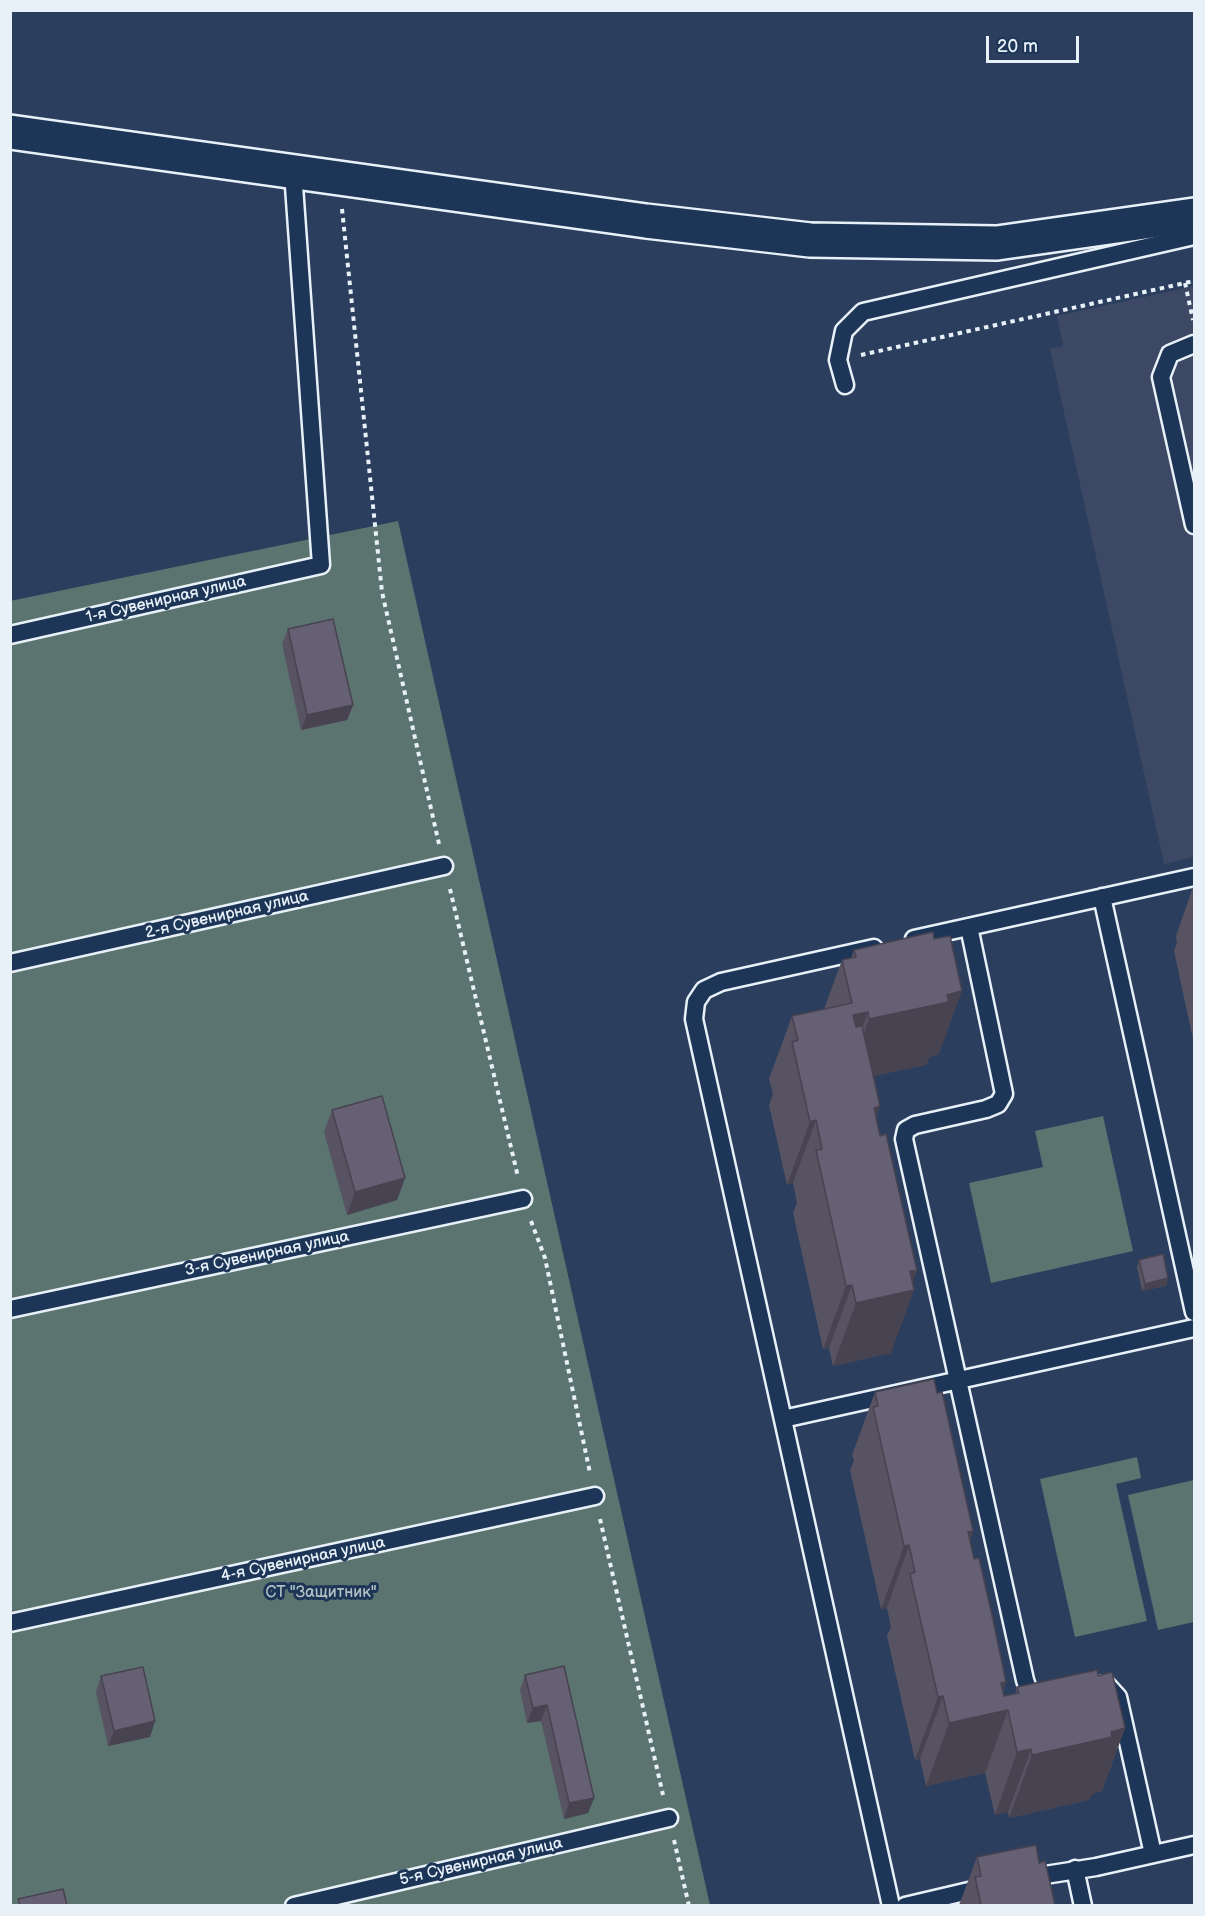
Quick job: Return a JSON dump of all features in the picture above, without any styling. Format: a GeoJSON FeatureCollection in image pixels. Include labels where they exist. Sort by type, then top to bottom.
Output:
{"type":"FeatureCollection","features":[{"type":"Feature","properties":{"kind":"street"},"geometry":{"type":"LineString","coordinates":[[10,132],[810,240],[997,243],[1194,215]]}},
{"type":"Feature","properties":{"kind":"lane","name":"1-я Сувенирная улица"},"geometry":{"type":"LineString","coordinates":[[10,635],[321,565],[293,172]]}},
{"type":"Feature","properties":{"kind":"lane"},"geometry":{"type":"LineString","coordinates":[[845,386],[838,360],[844,331],[863,312],[1194,236]]}},
{"type":"Feature","properties":{"kind":"lane"},"geometry":{"type":"LineString","coordinates":[[1194,344],[1170,354],[1161,377],[1194,525]]}},
{"type":"Feature","properties":{"kind":"lane","name":"2-я Сувенирная улица"},"geometry":{"type":"LineString","coordinates":[[10,963],[444,866]]}},
{"type":"Feature","properties":{"kind":"lane"},"geometry":{"type":"LineString","coordinates":[[891,1905],[694,1019],[696,1002],[704,990],[721,982],[1194,877]]}},
{"type":"Feature","properties":{"kind":"lane"},"geometry":{"type":"LineString","coordinates":[[1102,897],[1194,1311]]}},
{"type":"Feature","properties":{"kind":"lane"},"geometry":{"type":"LineString","coordinates":[[969,927],[1004,1094],[998,1104],[986,1109],[915,1125],[906,1130],[904,1139],[1025,1680],[1028,1689],[1037,1696],[1057,1694]]}},
{"type":"Feature","properties":{"kind":"lane","name":"3-я Сувенирная улица"},"geometry":{"type":"LineString","coordinates":[[10,1310],[523,1199]]}},
{"type":"Feature","properties":{"kind":"lane"},"geometry":{"type":"LineString","coordinates":[[783,1419],[1194,1328]]}},
{"type":"Feature","properties":{"kind":"lane","name":"4-я Сувенирная улица"},"geometry":{"type":"LineString","coordinates":[[10,1623],[595,1496]]}},
{"type":"Feature","properties":{"kind":"lane"},"geometry":{"type":"LineString","coordinates":[[1087,1687],[1107,1685],[1119,1697],[1153,1854]]}},
{"type":"Feature","properties":{"kind":"lane","name":"5-я Сувенирная улица"},"geometry":{"type":"LineString","coordinates":[[294,1905],[669,1818]]}},
{"type":"Feature","properties":{"kind":"lane"},"geometry":{"type":"LineString","coordinates":[[905,1905],[1194,1845]]}},
{"type":"Feature","properties":{"kind":"lane"},"geometry":{"type":"LineString","coordinates":[[1075,1869],[1083,1905]]}},
{"type":"Feature","properties":{"kind":"path"},"geometry":{"type":"LineString","coordinates":[[339,178],[382,592],[523,1199],[545,1258],[595,1496],[689,1905]]}},
{"type":"Feature","properties":{"kind":"path"},"geometry":{"type":"LineString","coordinates":[[838,360],[1194,281]]}},
{"type":"Feature","properties":{"kind":"path"},"geometry":{"type":"LineString","coordinates":[[1185,283],[1194,325]]}},
{"type":"Feature","properties":{"kind":"shaded area"},"geometry":{"type":"Polygon","coordinates":[[[1194,286],[1194,857],[1164,864],[1050,349],[1063,346],[1057,316],[1194,286]]]}},
{"type":"Feature","properties":{"kind":"green space","name":"СТ \"Защитник\""},"geometry":{"type":"Polygon","coordinates":[[[398,521],[710,1905],[11,1905],[10,601],[398,521]]]}},
{"type":"Feature","properties":{"kind":"green space"},"geometry":{"type":"Polygon","coordinates":[[[1103,1116],[1133,1251],[991,1283],[969,1183],[1043,1167],[1035,1131],[1103,1116]]]}},
{"type":"Feature","properties":{"kind":"green space"},"geometry":{"type":"Polygon","coordinates":[[[1137,1457],[1141,1478],[1116,1484],[1147,1621],[1075,1637],[1040,1479],[1137,1457]]]}},
{"type":"Feature","properties":{"kind":"green space"},"geometry":{"type":"Polygon","coordinates":[[[1194,1480],[1194,1622],[1158,1630],[1128,1495],[1194,1480]]]}},
{"type":"Feature","properties":{"kind":"building"},"geometry":{"type":"Polygon","coordinates":[[[333,619],[353,705],[307,715],[288,629],[333,619]]]}},
{"type":"Feature","properties":{"kind":"building"},"geometry":{"type":"Polygon","coordinates":[[[933,932],[934,939],[950,936],[962,991],[947,995],[949,1002],[869,1019],[868,1012],[853,1015],[856,1027],[862,1026],[880,1106],[874,1108],[880,1136],[886,1134],[917,1271],[910,1271],[914,1290],[856,1303],[852,1285],[846,1286],[816,1150],[822,1149],[816,1120],[810,1122],[792,1042],[798,1040],[792,1016],[852,1003],[842,960],[856,957],[854,950],[933,932]]]}},
{"type":"Feature","properties":{"kind":"building"},"geometry":{"type":"Polygon","coordinates":[[[382,1096],[405,1178],[355,1192],[332,1110],[382,1096]]]}},
{"type":"Feature","properties":{"kind":"building"},"geometry":{"type":"Polygon","coordinates":[[[1163,1254],[1168,1278],[1145,1284],[1139,1260],[1163,1254]]]}},
{"type":"Feature","properties":{"kind":"building"},"geometry":{"type":"Polygon","coordinates":[[[934,1379],[937,1393],[942,1392],[973,1531],[968,1532],[974,1559],[979,1558],[993,1620],[1006,1682],[1001,1683],[1004,1696],[1019,1693],[1017,1687],[1097,1670],[1098,1676],[1112,1672],[1125,1728],[1111,1732],[1112,1737],[1032,1755],[1031,1749],[1017,1752],[1008,1710],[949,1723],[943,1696],[938,1697],[910,1574],[915,1572],[909,1545],[904,1546],[873,1407],[878,1406],[875,1392],[934,1379]]]}},
{"type":"Feature","properties":{"kind":"building"},"geometry":{"type":"Polygon","coordinates":[[[564,1666],[594,1798],[569,1803],[547,1705],[533,1708],[525,1675],[564,1666]]]}},
{"type":"Feature","properties":{"kind":"building"},"geometry":{"type":"Polygon","coordinates":[[[143,1667],[155,1721],[114,1731],[101,1676],[143,1667]]]}},
{"type":"Feature","properties":{"kind":"building"},"geometry":{"type":"Polygon","coordinates":[[[1036,1845],[1039,1863],[1045,1861],[1055,1905],[981,1905],[975,1877],[981,1876],[977,1857],[1036,1845]]]}},
{"type":"Feature","properties":{"kind":"building"},"geometry":{"type":"Polygon","coordinates":[[[63,1889],[67,1905],[20,1905],[18,1899],[63,1889]]]}}]}
